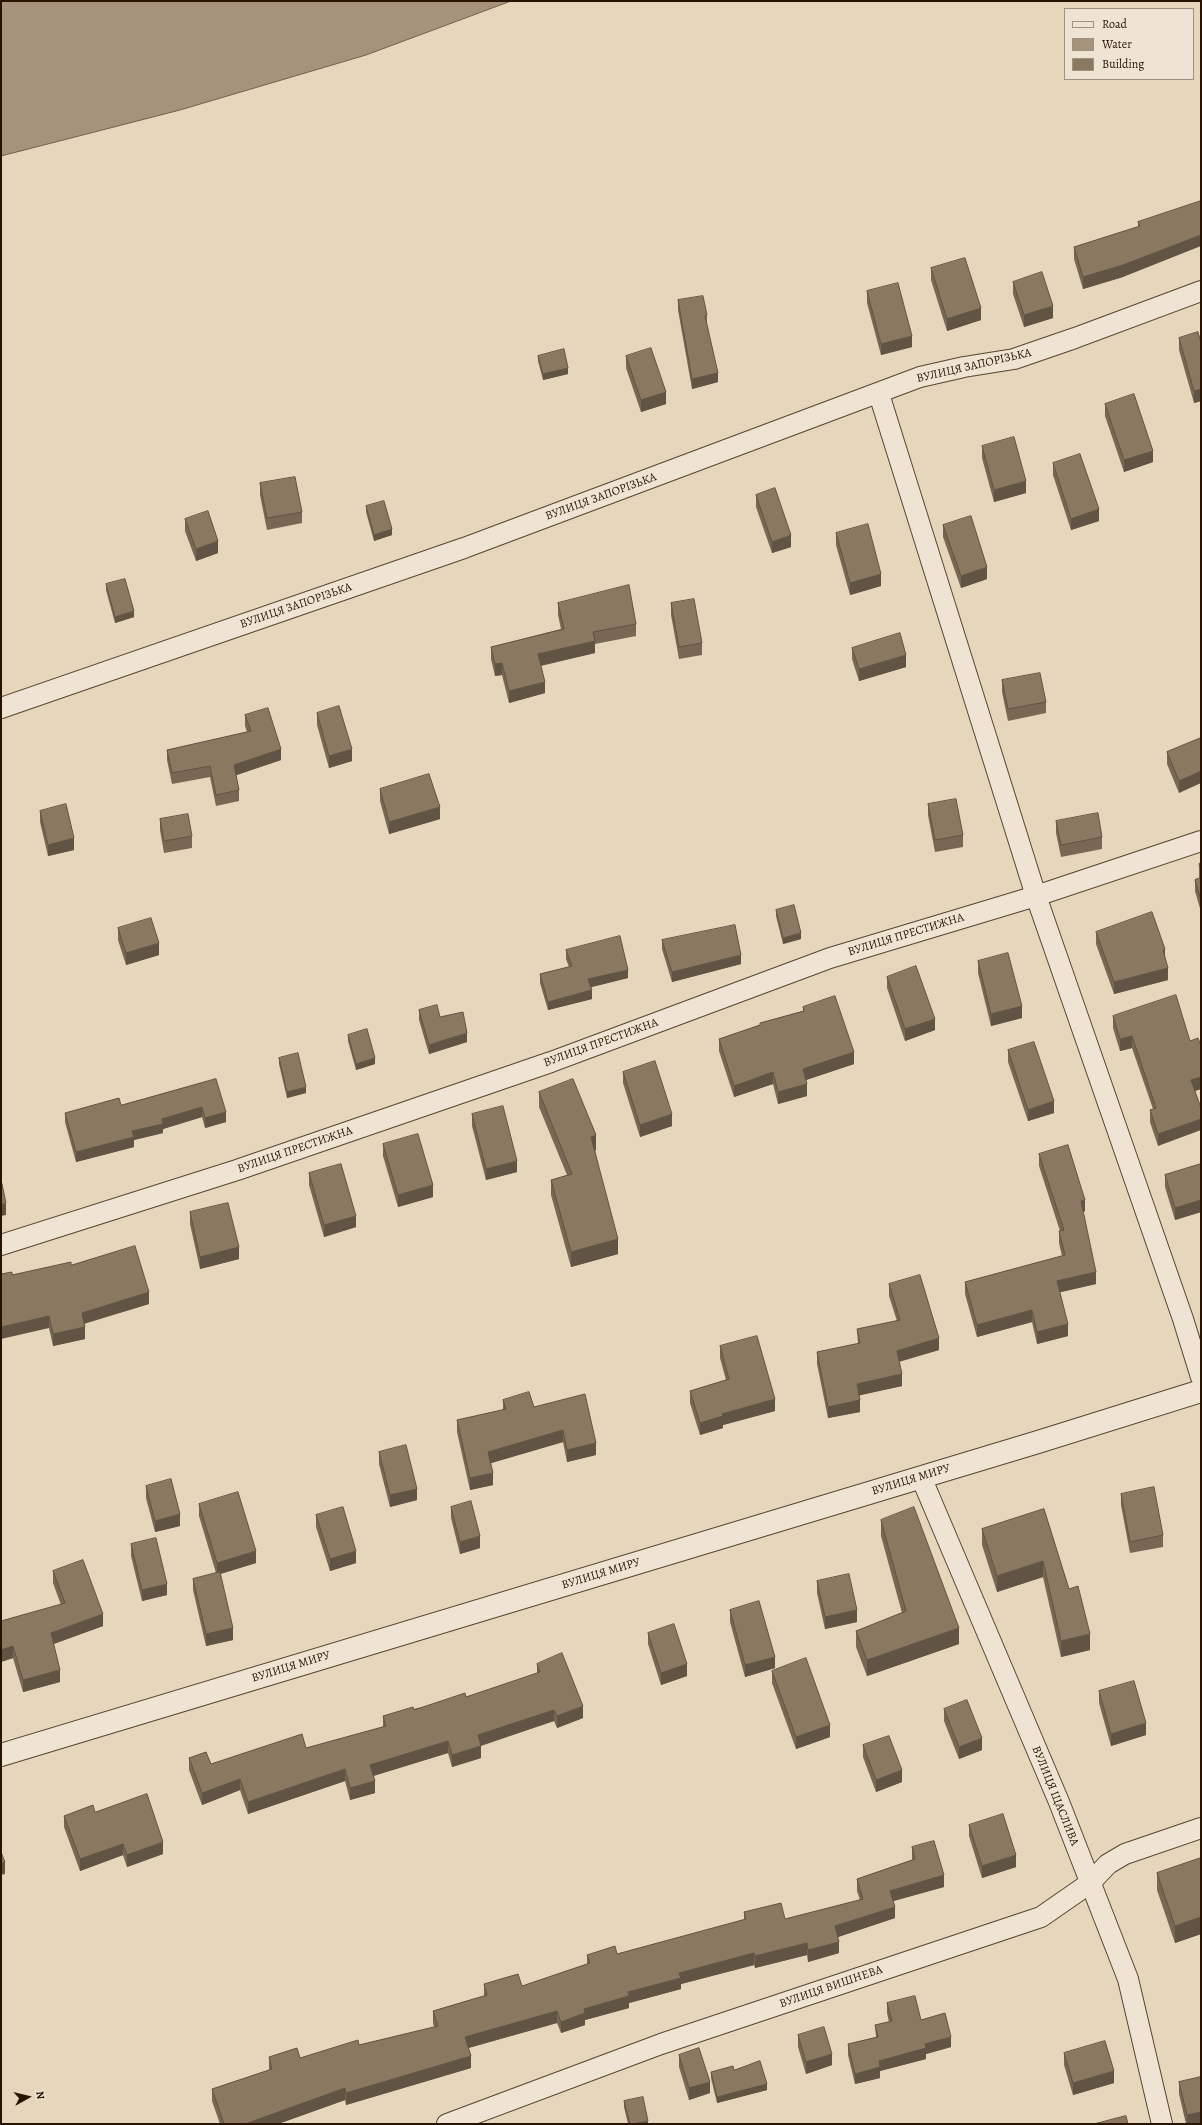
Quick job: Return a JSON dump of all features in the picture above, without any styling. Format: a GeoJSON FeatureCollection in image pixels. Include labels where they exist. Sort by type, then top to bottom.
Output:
{"type":"FeatureCollection","features":[{"type":"Feature","properties":{"kind":"street","name":"ВУЛИЦЯ ЗАПОРІЗЬКА"},"geometry":{"type":"LineString","coordinates":[[1,708],[464,548],[879,394],[920,377],[964,367],[1014,359],[1201,291]]}},
{"type":"Feature","properties":{"kind":"street"},"geometry":{"type":"LineString","coordinates":[[879,394],[1036,896],[1183,1319],[1201,1377]]}},
{"type":"Feature","properties":{"kind":"street","name":"ВУЛИЦЯ ПРЕСТИЖНА"},"geometry":{"type":"LineString","coordinates":[[1,1245],[237,1170],[543,1065],[830,958],[1036,896],[1201,841]]}},
{"type":"Feature","properties":{"kind":"street","name":"ВУЛИЦЯ МИРУ"},"geometry":{"type":"LineString","coordinates":[[1,1755],[1201,1391]]}},
{"type":"Feature","properties":{"kind":"street","name":"ВУЛИЦЯ ЩАСЛИВА"},"geometry":{"type":"LineString","coordinates":[[921,1477],[1059,1802],[1128,1979],[1162,2124]]}},
{"type":"Feature","properties":{"kind":"street","name":"ВУЛИЦЯ ВИШНЕВА"},"geometry":{"type":"LineString","coordinates":[[447,2124],[662,2044],[1041,1917],[1090,1883],[1108,1864],[1125,1854],[1201,1828]]}},
{"type":"Feature","properties":{"kind":"water"},"geometry":{"type":"Polygon","coordinates":[[[1,1],[511,1],[366,55],[180,110],[1,156],[1,1]]]}},
{"type":"Feature","properties":{"kind":"building"},"geometry":{"type":"Polygon","coordinates":[[[1201,201],[1201,235],[1123,265],[1083,277],[1074,247],[1140,226],[1138,222],[1201,201]]]}},
{"type":"Feature","properties":{"kind":"building"},"geometry":{"type":"Polygon","coordinates":[[[965,258],[981,308],[947,319],[931,268],[965,258]]]}},
{"type":"Feature","properties":{"kind":"building"},"geometry":{"type":"Polygon","coordinates":[[[1042,272],[1053,306],[1024,315],[1013,282],[1042,272]]]}},
{"type":"Feature","properties":{"kind":"building"},"geometry":{"type":"Polygon","coordinates":[[[898,283],[912,336],[881,344],[867,291],[898,283]]]}},
{"type":"Feature","properties":{"kind":"building"},"geometry":{"type":"Polygon","coordinates":[[[703,296],[707,315],[705,316],[718,373],[692,379],[678,300],[703,296]]]}},
{"type":"Feature","properties":{"kind":"building"},"geometry":{"type":"Polygon","coordinates":[[[1198,332],[1201,343],[1201,389],[1194,391],[1179,338],[1198,332]]]}},
{"type":"Feature","properties":{"kind":"building"},"geometry":{"type":"Polygon","coordinates":[[[651,348],[666,392],[641,400],[626,356],[651,348]]]}},
{"type":"Feature","properties":{"kind":"building"},"geometry":{"type":"Polygon","coordinates":[[[564,349],[568,368],[543,374],[538,356],[564,349]]]}},
{"type":"Feature","properties":{"kind":"building"},"geometry":{"type":"Polygon","coordinates":[[[1134,394],[1153,451],[1124,460],[1105,404],[1134,394]]]}},
{"type":"Feature","properties":{"kind":"building"},"geometry":{"type":"Polygon","coordinates":[[[1014,437],[1026,481],[994,490],[982,446],[1014,437]]]}},
{"type":"Feature","properties":{"kind":"building"},"geometry":{"type":"Polygon","coordinates":[[[1080,454],[1099,509],[1071,519],[1053,463],[1080,454]]]}},
{"type":"Feature","properties":{"kind":"building"},"geometry":{"type":"Polygon","coordinates":[[[295,477],[302,512],[267,518],[260,483],[295,477]]]}},
{"type":"Feature","properties":{"kind":"building"},"geometry":{"type":"Polygon","coordinates":[[[775,488],[791,535],[772,542],[756,495],[775,488]]]}},
{"type":"Feature","properties":{"kind":"building"},"geometry":{"type":"Polygon","coordinates":[[[384,501],[392,529],[374,535],[366,506],[384,501]]]}},
{"type":"Feature","properties":{"kind":"building"},"geometry":{"type":"Polygon","coordinates":[[[208,511],[218,541],[196,549],[185,519],[208,511]]]}},
{"type":"Feature","properties":{"kind":"building"},"geometry":{"type":"Polygon","coordinates":[[[971,516],[987,567],[961,576],[943,525],[971,516]]]}},
{"type":"Feature","properties":{"kind":"building"},"geometry":{"type":"Polygon","coordinates":[[[868,524],[881,574],[850,583],[836,533],[868,524]]]}},
{"type":"Feature","properties":{"kind":"building"},"geometry":{"type":"Polygon","coordinates":[[[125,579],[134,611],[115,617],[106,584],[125,579]]]}},
{"type":"Feature","properties":{"kind":"building"},"geometry":{"type":"Polygon","coordinates":[[[629,585],[636,624],[593,632],[595,641],[538,654],[545,682],[509,691],[502,663],[495,664],[491,647],[564,629],[558,603],[629,585]]]}},
{"type":"Feature","properties":{"kind":"building"},"geometry":{"type":"Polygon","coordinates":[[[694,599],[702,643],[679,647],[671,603],[694,599]]]}},
{"type":"Feature","properties":{"kind":"building"},"geometry":{"type":"Polygon","coordinates":[[[900,633],[906,655],[859,669],[852,648],[900,633]]]}},
{"type":"Feature","properties":{"kind":"building"},"geometry":{"type":"Polygon","coordinates":[[[1040,673],[1046,702],[1008,709],[1002,680],[1040,673]]]}},
{"type":"Feature","properties":{"kind":"building"},"geometry":{"type":"Polygon","coordinates":[[[339,706],[352,749],[329,756],[317,713],[339,706]]]}},
{"type":"Feature","properties":{"kind":"building"},"geometry":{"type":"Polygon","coordinates":[[[268,708],[281,749],[234,765],[239,790],[216,795],[210,766],[172,773],[167,750],[251,731],[245,715],[268,708]]]}},
{"type":"Feature","properties":{"kind":"building"},"geometry":{"type":"Polygon","coordinates":[[[1201,738],[1201,771],[1179,781],[1167,752],[1201,738]]]}},
{"type":"Feature","properties":{"kind":"building"},"geometry":{"type":"Polygon","coordinates":[[[429,774],[440,807],[389,822],[380,789],[429,774]]]}},
{"type":"Feature","properties":{"kind":"building"},"geometry":{"type":"Polygon","coordinates":[[[956,799],[963,835],[935,840],[928,804],[956,799]]]}},
{"type":"Feature","properties":{"kind":"building"},"geometry":{"type":"Polygon","coordinates":[[[66,804],[74,838],[48,845],[40,811],[66,804]]]}},
{"type":"Feature","properties":{"kind":"building"},"geometry":{"type":"Polygon","coordinates":[[[1098,813],[1102,837],[1061,845],[1056,821],[1098,813]]]}},
{"type":"Feature","properties":{"kind":"building"},"geometry":{"type":"Polygon","coordinates":[[[188,814],[192,836],[164,841],[160,819],[188,814]]]}},
{"type":"Feature","properties":{"kind":"building"},"geometry":{"type":"Polygon","coordinates":[[[1201,878],[1201,900],[1195,880],[1201,878]]]}},
{"type":"Feature","properties":{"kind":"building"},"geometry":{"type":"Polygon","coordinates":[[[794,905],[801,933],[783,938],[776,910],[794,905]]]}},
{"type":"Feature","properties":{"kind":"building"},"geometry":{"type":"Polygon","coordinates":[[[1152,912],[1165,949],[1163,950],[1168,968],[1114,982],[1096,932],[1152,912]]]}},
{"type":"Feature","properties":{"kind":"building"},"geometry":{"type":"Polygon","coordinates":[[[151,918],[159,943],[126,953],[118,928],[151,918]]]}},
{"type":"Feature","properties":{"kind":"building"},"geometry":{"type":"Polygon","coordinates":[[[735,925],[741,955],[672,972],[662,940],[735,925]]]}},
{"type":"Feature","properties":{"kind":"building"},"geometry":{"type":"Polygon","coordinates":[[[620,936],[628,970],[588,979],[592,990],[548,1002],[540,974],[572,966],[566,950],[620,936]]]}},
{"type":"Feature","properties":{"kind":"building"},"geometry":{"type":"Polygon","coordinates":[[[1008,953],[1022,1006],[991,1014],[978,961],[1008,953]]]}},
{"type":"Feature","properties":{"kind":"building"},"geometry":{"type":"Polygon","coordinates":[[[916,966],[935,1019],[905,1029],[887,977],[916,966]]]}},
{"type":"Feature","properties":{"kind":"building"},"geometry":{"type":"Polygon","coordinates":[[[1176,995],[1190,1041],[1198,1038],[1201,1046],[1201,1077],[1191,1080],[1201,1108],[1201,1119],[1158,1134],[1150,1110],[1156,1108],[1132,1036],[1120,1039],[1113,1016],[1176,995]]]}},
{"type":"Feature","properties":{"kind":"building"},"geometry":{"type":"Polygon","coordinates":[[[835,996],[854,1052],[803,1069],[807,1084],[778,1092],[773,1072],[734,1086],[719,1039],[760,1025],[760,1023],[804,1011],[803,1007],[835,996]]]}},
{"type":"Feature","properties":{"kind":"building"},"geometry":{"type":"Polygon","coordinates":[[[437,1005],[440,1017],[463,1012],[467,1033],[429,1045],[419,1010],[437,1005]]]}},
{"type":"Feature","properties":{"kind":"building"},"geometry":{"type":"Polygon","coordinates":[[[367,1029],[375,1058],[356,1064],[348,1035],[367,1029]]]}},
{"type":"Feature","properties":{"kind":"building"},"geometry":{"type":"Polygon","coordinates":[[[1034,1042],[1054,1101],[1028,1110],[1008,1050],[1034,1042]]]}},
{"type":"Feature","properties":{"kind":"building"},"geometry":{"type":"Polygon","coordinates":[[[298,1053],[306,1087],[287,1092],[279,1058],[298,1053]]]}},
{"type":"Feature","properties":{"kind":"building"},"geometry":{"type":"Polygon","coordinates":[[[655,1061],[672,1114],[640,1125],[623,1072],[655,1061]]]}},
{"type":"Feature","properties":{"kind":"building"},"geometry":{"type":"Polygon","coordinates":[[[216,1079],[226,1112],[205,1118],[202,1107],[162,1119],[163,1124],[132,1131],[134,1137],[76,1152],[65,1113],[119,1098],[121,1105],[216,1079]]]}},
{"type":"Feature","properties":{"kind":"building"},"geometry":{"type":"Polygon","coordinates":[[[573,1079],[596,1135],[591,1137],[618,1239],[571,1252],[551,1180],[572,1174],[539,1092],[573,1079]]]}},
{"type":"Feature","properties":{"kind":"building"},"geometry":{"type":"Polygon","coordinates":[[[503,1106],[517,1161],[486,1169],[472,1114],[503,1106]]]}},
{"type":"Feature","properties":{"kind":"building"},"geometry":{"type":"Polygon","coordinates":[[[418,1134],[433,1185],[398,1195],[383,1144],[418,1134]]]}},
{"type":"Feature","properties":{"kind":"building"},"geometry":{"type":"Polygon","coordinates":[[[1068,1145],[1085,1200],[1081,1201],[1096,1272],[1057,1281],[1068,1324],[1037,1332],[1032,1310],[977,1325],[965,1282],[1065,1255],[1059,1231],[1064,1230],[1039,1154],[1068,1145]]]}},
{"type":"Feature","properties":{"kind":"building"},"geometry":{"type":"Polygon","coordinates":[[[341,1164],[356,1216],[324,1225],[309,1173],[341,1164]]]}},
{"type":"Feature","properties":{"kind":"building"},"geometry":{"type":"Polygon","coordinates":[[[1201,1164],[1201,1200],[1175,1208],[1165,1175],[1201,1164]]]}},
{"type":"Feature","properties":{"kind":"building"},"geometry":{"type":"Polygon","coordinates":[[[2,1184],[6,1203],[1,1205],[1,1185],[2,1184]]]}},
{"type":"Feature","properties":{"kind":"building"},"geometry":{"type":"Polygon","coordinates":[[[228,1203],[239,1247],[200,1257],[190,1212],[228,1203]]]}},
{"type":"Feature","properties":{"kind":"building"},"geometry":{"type":"Polygon","coordinates":[[[135,1246],[149,1292],[82,1313],[85,1327],[53,1334],[49,1316],[1,1327],[1,1274],[12,1272],[12,1275],[71,1262],[71,1265],[135,1246]]]}},
{"type":"Feature","properties":{"kind":"building"},"geometry":{"type":"Polygon","coordinates":[[[920,1275],[939,1338],[897,1351],[902,1374],[857,1384],[860,1400],[828,1407],[817,1352],[860,1343],[857,1329],[900,1320],[889,1284],[920,1275]]]}},
{"type":"Feature","properties":{"kind":"building"},"geometry":{"type":"Polygon","coordinates":[[[757,1336],[775,1399],[722,1414],[723,1416],[700,1423],[690,1391],[729,1379],[720,1346],[757,1336]]]}},
{"type":"Feature","properties":{"kind":"building"},"geometry":{"type":"Polygon","coordinates":[[[529,1392],[534,1407],[585,1394],[596,1443],[567,1450],[563,1430],[488,1452],[493,1473],[470,1478],[457,1420],[506,1409],[503,1400],[529,1392]]]}},
{"type":"Feature","properties":{"kind":"building"},"geometry":{"type":"Polygon","coordinates":[[[406,1445],[417,1489],[390,1495],[379,1452],[406,1445]]]}},
{"type":"Feature","properties":{"kind":"building"},"geometry":{"type":"Polygon","coordinates":[[[171,1479],[180,1514],[155,1521],[146,1486],[171,1479]]]}},
{"type":"Feature","properties":{"kind":"building"},"geometry":{"type":"Polygon","coordinates":[[[1154,1487],[1163,1535],[1130,1542],[1121,1494],[1154,1487]]]}},
{"type":"Feature","properties":{"kind":"building"},"geometry":{"type":"Polygon","coordinates":[[[238,1492],[256,1551],[217,1563],[199,1504],[238,1492]]]}},
{"type":"Feature","properties":{"kind":"building"},"geometry":{"type":"Polygon","coordinates":[[[471,1501],[480,1536],[460,1542],[451,1507],[471,1501]]]}},
{"type":"Feature","properties":{"kind":"building"},"geometry":{"type":"Polygon","coordinates":[[[343,1507],[356,1551],[330,1559],[316,1515],[343,1507]]]}},
{"type":"Feature","properties":{"kind":"building"},"geometry":{"type":"Polygon","coordinates":[[[914,1507],[959,1628],[867,1660],[856,1631],[906,1611],[881,1520],[914,1507]]]}},
{"type":"Feature","properties":{"kind":"building"},"geometry":{"type":"Polygon","coordinates":[[[1044,1509],[1069,1589],[1078,1586],[1090,1634],[1061,1641],[1043,1561],[997,1576],[982,1529],[1044,1509]]]}},
{"type":"Feature","properties":{"kind":"building"},"geometry":{"type":"Polygon","coordinates":[[[156,1538],[167,1584],[142,1590],[131,1544],[156,1538]]]}},
{"type":"Feature","properties":{"kind":"building"},"geometry":{"type":"Polygon","coordinates":[[[83,1560],[103,1614],[51,1633],[60,1670],[23,1680],[13,1646],[1,1650],[1,1621],[65,1603],[53,1571],[83,1560]]]}},
{"type":"Feature","properties":{"kind":"building"},"geometry":{"type":"Polygon","coordinates":[[[220,1572],[233,1628],[206,1634],[193,1579],[220,1572]]]}},
{"type":"Feature","properties":{"kind":"building"},"geometry":{"type":"Polygon","coordinates":[[[849,1574],[857,1610],[825,1617],[817,1581],[849,1574]]]}},
{"type":"Feature","properties":{"kind":"building"},"geometry":{"type":"Polygon","coordinates":[[[759,1601],[775,1657],[745,1665],[730,1610],[759,1601]]]}},
{"type":"Feature","properties":{"kind":"building"},"geometry":{"type":"Polygon","coordinates":[[[674,1624],[687,1664],[661,1673],[648,1633],[674,1624]]]}},
{"type":"Feature","properties":{"kind":"building"},"geometry":{"type":"Polygon","coordinates":[[[562,1653],[583,1706],[557,1716],[554,1710],[478,1735],[481,1746],[452,1755],[448,1741],[370,1765],[375,1781],[350,1788],[345,1769],[248,1802],[240,1779],[202,1793],[189,1758],[206,1752],[211,1764],[302,1734],[306,1748],[386,1726],[383,1716],[413,1707],[414,1710],[465,1693],[466,1697],[540,1672],[537,1664],[562,1653]]]}},
{"type":"Feature","properties":{"kind":"building"},"geometry":{"type":"Polygon","coordinates":[[[806,1658],[830,1725],[796,1737],[772,1671],[806,1658]]]}},
{"type":"Feature","properties":{"kind":"building"},"geometry":{"type":"Polygon","coordinates":[[[1134,1681],[1146,1723],[1111,1734],[1099,1691],[1134,1681]]]}},
{"type":"Feature","properties":{"kind":"building"},"geometry":{"type":"Polygon","coordinates":[[[967,1700],[982,1738],[959,1747],[944,1709],[967,1700]]]}},
{"type":"Feature","properties":{"kind":"building"},"geometry":{"type":"Polygon","coordinates":[[[889,1736],[902,1770],[876,1780],[863,1745],[889,1736]]]}},
{"type":"Feature","properties":{"kind":"building"},"geometry":{"type":"Polygon","coordinates":[[[147,1794],[163,1842],[127,1855],[123,1844],[80,1859],[64,1816],[93,1805],[95,1812],[147,1794]]]}},
{"type":"Feature","properties":{"kind":"building"},"geometry":{"type":"Polygon","coordinates":[[[1003,1814],[1016,1855],[982,1866],[969,1825],[1003,1814]]]}},
{"type":"Feature","properties":{"kind":"building"},"geometry":{"type":"Polygon","coordinates":[[[934,1841],[944,1875],[890,1891],[895,1907],[835,1926],[839,1942],[808,1950],[807,1943],[755,1956],[754,1953],[679,1973],[681,1978],[628,1992],[629,1996],[584,2009],[585,2013],[561,2022],[557,2011],[465,2037],[471,2056],[346,2093],[345,2088],[245,2124],[224,2124],[212,2089],[272,2069],[269,2057],[297,2048],[300,2058],[358,2040],[359,2045],[438,2026],[433,2011],[487,1995],[484,1984],[518,1974],[522,1986],[590,1963],[587,1955],[615,1946],[617,1954],[746,1919],[744,1912],[781,1903],[785,1919],[863,1899],[857,1879],[915,1859],[912,1847],[934,1841]]]}},
{"type":"Feature","properties":{"kind":"building"},"geometry":{"type":"Polygon","coordinates":[[[1,1852],[5,1862],[1,1863],[1,1852]]]}},
{"type":"Feature","properties":{"kind":"building"},"geometry":{"type":"Polygon","coordinates":[[[1201,1858],[1201,1917],[1175,1926],[1157,1873],[1201,1858]]]}},
{"type":"Feature","properties":{"kind":"building"},"geometry":{"type":"Polygon","coordinates":[[[915,1996],[921,2020],[945,2013],[951,2037],[925,2044],[926,2048],[879,2061],[880,2067],[855,2074],[848,2044],[878,2037],[875,2025],[892,2021],[887,2003],[915,1996]]]}},
{"type":"Feature","properties":{"kind":"building"},"geometry":{"type":"Polygon","coordinates":[[[824,2027],[832,2054],[806,2062],[798,2035],[824,2027]]]}},
{"type":"Feature","properties":{"kind":"building"},"geometry":{"type":"Polygon","coordinates":[[[1105,2041],[1114,2071],[1073,2083],[1064,2053],[1105,2041]]]}},
{"type":"Feature","properties":{"kind":"building"},"geometry":{"type":"Polygon","coordinates":[[[699,2048],[710,2082],[689,2088],[679,2055],[699,2048]]]}},
{"type":"Feature","properties":{"kind":"building"},"geometry":{"type":"Polygon","coordinates":[[[760,2061],[767,2084],[717,2097],[711,2072],[733,2066],[734,2070],[760,2061]]]}},
{"type":"Feature","properties":{"kind":"building"},"geometry":{"type":"Polygon","coordinates":[[[1201,2077],[1201,2112],[1187,2115],[1179,2082],[1201,2077]]]}},
{"type":"Feature","properties":{"kind":"building"},"geometry":{"type":"Polygon","coordinates":[[[643,2097],[648,2121],[630,2124],[624,2101],[643,2097]]]}},
{"type":"Feature","properties":{"kind":"building"},"geometry":{"type":"Polygon","coordinates":[[[1126,2116],[1128,2124],[1094,2124],[1126,2116]]]}}]}
